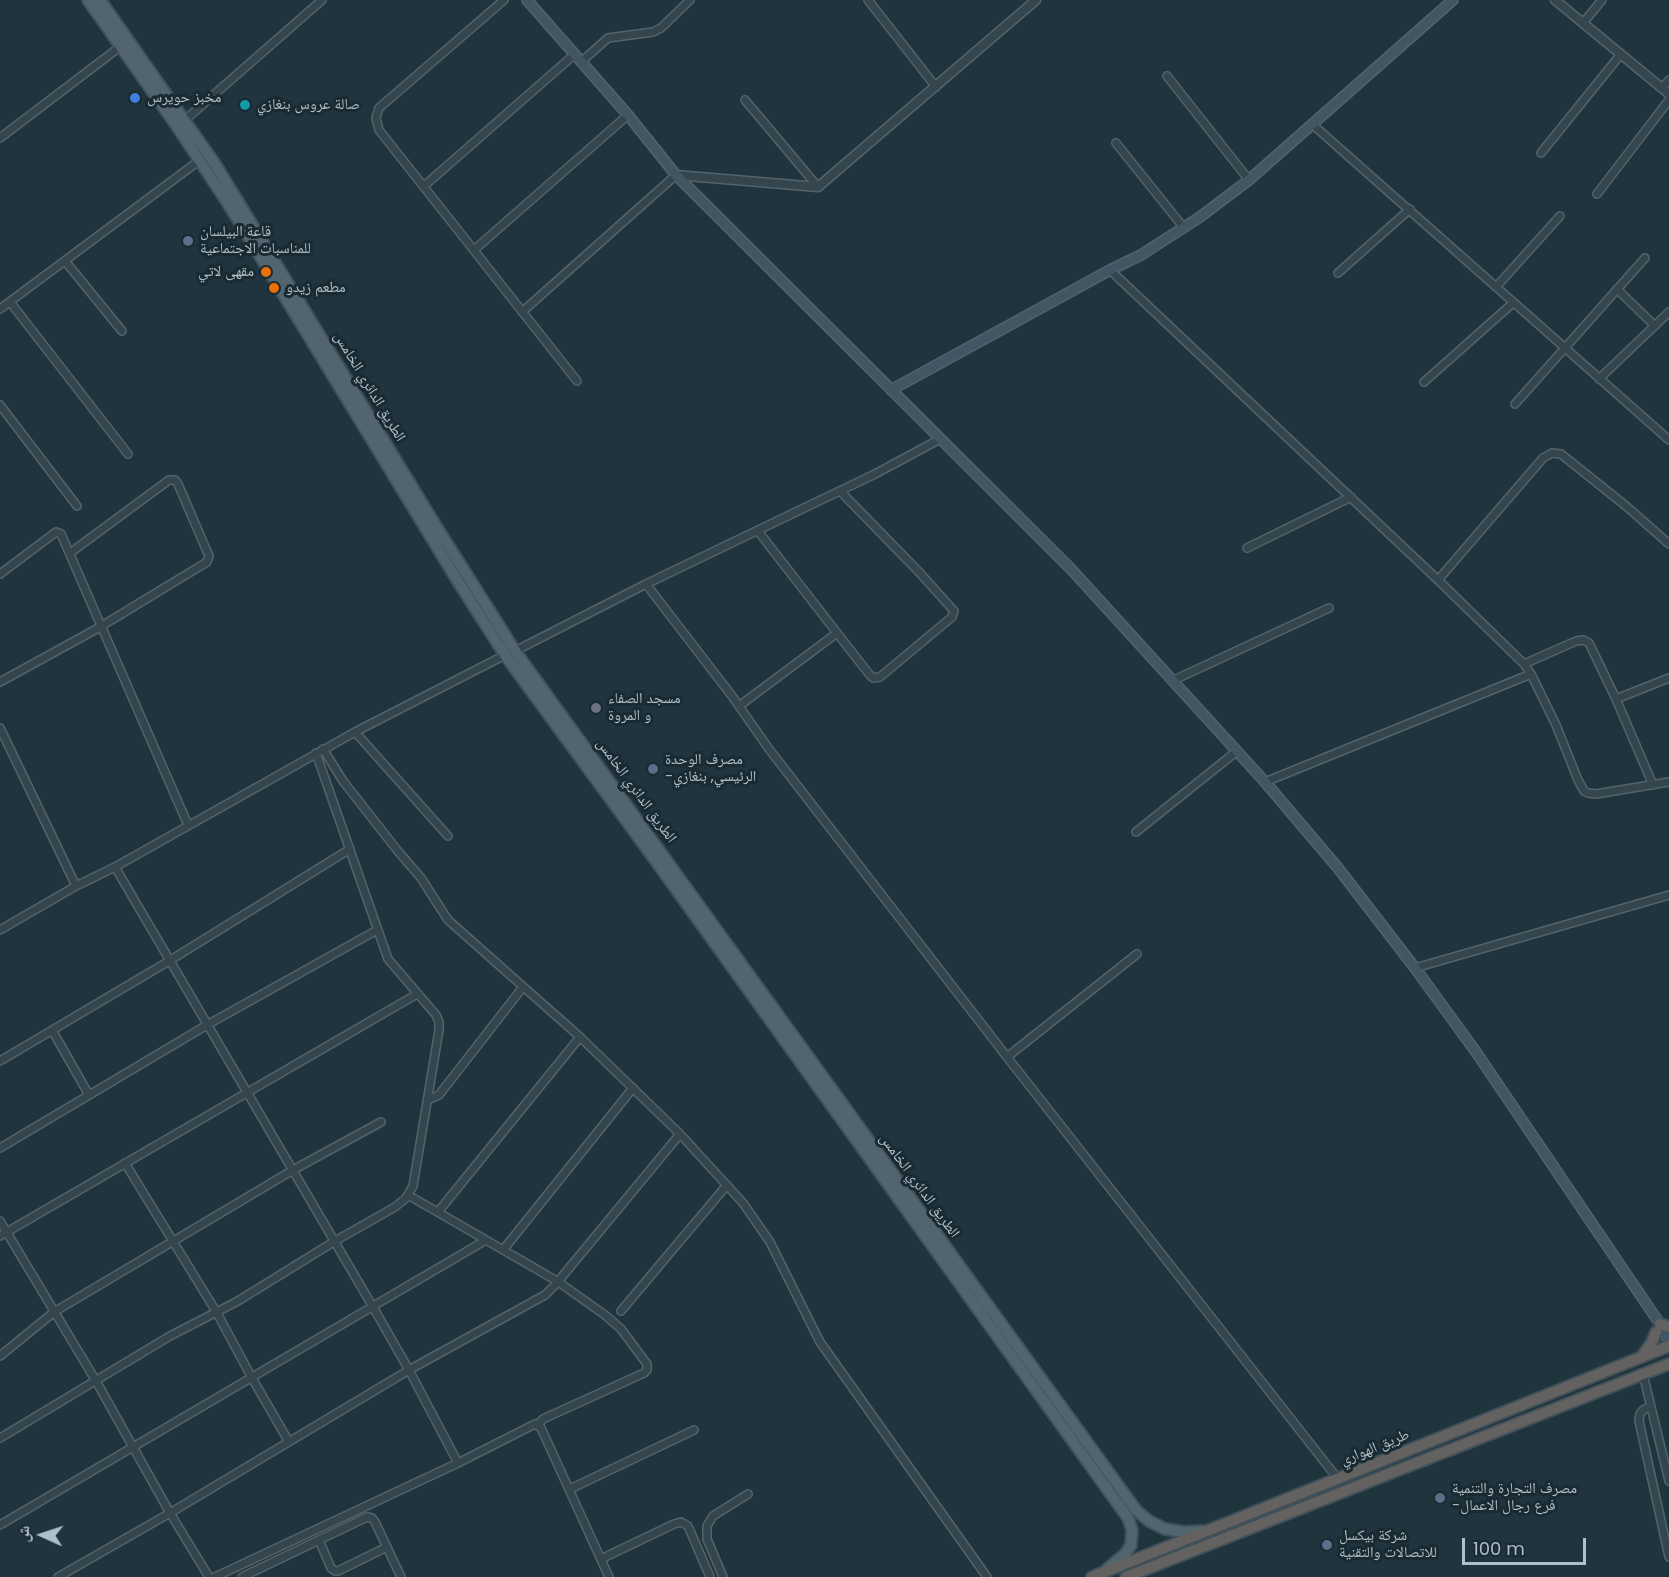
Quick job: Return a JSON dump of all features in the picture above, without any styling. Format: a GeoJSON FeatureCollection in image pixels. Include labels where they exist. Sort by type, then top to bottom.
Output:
{"type":"FeatureCollection","features":[{"type":"Feature","properties":{"kind":"highway"},"geometry":{"type":"LineString","coordinates":[[1642,1356],[1660,1325]]}},
{"type":"Feature","properties":{"kind":"highway","name":"طريق الهواري"},"geometry":{"type":"LineString","coordinates":[[1097,1575],[1666,1345]]}},
{"type":"Feature","properties":{"kind":"highway","name":"طريق الهواري"},"geometry":{"type":"LineString","coordinates":[[1126,1577],[1669,1364]]}},
{"type":"Feature","properties":{"kind":"highway"},"geometry":{"type":"LineString","coordinates":[[1407,1451],[1412,1465]]}},
{"type":"Feature","properties":{"kind":"main road","name":"الطريق الدائري الخامس"},"geometry":{"type":"LineString","coordinates":[[88,0],[108,19],[185,120],[215,164],[510,653]]}},
{"type":"Feature","properties":{"kind":"main road","name":"الطريق الدائري الخامس"},"geometry":{"type":"LineString","coordinates":[[100,0],[121,46],[200,160],[459,583],[678,874],[1128,1518],[1133,1535],[1129,1549],[1123,1557],[1097,1575]]}},
{"type":"Feature","properties":{"kind":"main road"},"geometry":{"type":"LineString","coordinates":[[526,0],[628,115],[676,175],[1071,569],[1174,680],[1338,868],[1415,968],[1488,1070],[1660,1325],[1666,1345]]}},
{"type":"Feature","properties":{"kind":"main road"},"geometry":{"type":"LineString","coordinates":[[891,390],[1141,255],[1184,228],[1249,180],[1453,0]]}},
{"type":"Feature","properties":{"kind":"main road","name":"الطريق الدائري الخامس"},"geometry":{"type":"LineString","coordinates":[[898,1190],[1136,1510],[1149,1521],[1174,1531],[1193,1532],[1211,1528]]}},
{"type":"Feature","properties":{"kind":"street"},"geometry":{"type":"LineString","coordinates":[[185,120],[322,0]]}},
{"type":"Feature","properties":{"kind":"street"},"geometry":{"type":"LineString","coordinates":[[504,0],[380,108],[376,118],[379,129],[577,381]]}},
{"type":"Feature","properties":{"kind":"street"},"geometry":{"type":"LineString","coordinates":[[424,186],[578,58],[608,38],[653,32],[661,28],[690,0]]}},
{"type":"Feature","properties":{"kind":"street"},"geometry":{"type":"LineString","coordinates":[[867,0],[936,87]]}},
{"type":"Feature","properties":{"kind":"street"},"geometry":{"type":"LineString","coordinates":[[522,312],[676,175],[818,187],[1036,0]]}},
{"type":"Feature","properties":{"kind":"street"},"geometry":{"type":"LineString","coordinates":[[1555,0],[1666,91],[1669,80]]}},
{"type":"Feature","properties":{"kind":"street"},"geometry":{"type":"LineString","coordinates":[[1584,22],[1602,0]]}},
{"type":"Feature","properties":{"kind":"street"},"geometry":{"type":"LineString","coordinates":[[0,138],[121,46]]}},
{"type":"Feature","properties":{"kind":"street"},"geometry":{"type":"LineString","coordinates":[[1541,153],[1621,54]]}},
{"type":"Feature","properties":{"kind":"street"},"geometry":{"type":"LineString","coordinates":[[1167,76],[1249,180]]}},
{"type":"Feature","properties":{"kind":"street"},"geometry":{"type":"LineString","coordinates":[[1597,194],[1669,99]]}},
{"type":"Feature","properties":{"kind":"street"},"geometry":{"type":"LineString","coordinates":[[745,100],[818,187]]}},
{"type":"Feature","properties":{"kind":"street"},"geometry":{"type":"LineString","coordinates":[[474,250],[628,115]]}},
{"type":"Feature","properties":{"kind":"street"},"geometry":{"type":"LineString","coordinates":[[1312,124],[1669,440]]}},
{"type":"Feature","properties":{"kind":"street"},"geometry":{"type":"LineString","coordinates":[[1116,143],[1184,228]]}},
{"type":"Feature","properties":{"kind":"street"},"geometry":{"type":"LineString","coordinates":[[0,309],[200,160]]}},
{"type":"Feature","properties":{"kind":"street"},"geometry":{"type":"LineString","coordinates":[[1338,273],[1410,209]]}},
{"type":"Feature","properties":{"kind":"street"},"geometry":{"type":"LineString","coordinates":[[1496,287],[1560,216]]}},
{"type":"Feature","properties":{"kind":"street"},"geometry":{"type":"LineString","coordinates":[[1515,404],[1645,258]]}},
{"type":"Feature","properties":{"kind":"street"},"geometry":{"type":"LineString","coordinates":[[65,261],[122,332]]}},
{"type":"Feature","properties":{"kind":"street"},"geometry":{"type":"LineString","coordinates":[[1110,270],[1524,664],[1556,725],[1584,791],[1596,794],[1669,782]]}},
{"type":"Feature","properties":{"kind":"street"},"geometry":{"type":"LineString","coordinates":[[1617,289],[1655,326]]}},
{"type":"Feature","properties":{"kind":"street"},"geometry":{"type":"LineString","coordinates":[[10,302],[128,454]]}},
{"type":"Feature","properties":{"kind":"street"},"geometry":{"type":"LineString","coordinates":[[1424,382],[1513,303]]}},
{"type":"Feature","properties":{"kind":"street"},"geometry":{"type":"LineString","coordinates":[[1599,380],[1669,312]]}},
{"type":"Feature","properties":{"kind":"street"},"geometry":{"type":"LineString","coordinates":[[0,405],[77,506]]}},
{"type":"Feature","properties":{"kind":"street"},"geometry":{"type":"LineString","coordinates":[[0,930],[355,732],[646,584],[840,491],[940,439]]}},
{"type":"Feature","properties":{"kind":"street"},"geometry":{"type":"LineString","coordinates":[[1438,580],[1543,458],[1551,453],[1561,454],[1669,543]]}},
{"type":"Feature","properties":{"kind":"street"},"geometry":{"type":"LineString","coordinates":[[0,682],[100,627],[207,562],[209,556],[175,480],[169,480],[70,553]]}},
{"type":"Feature","properties":{"kind":"street"},"geometry":{"type":"LineString","coordinates":[[758,531],[869,674],[873,678],[880,677],[952,617],[954,611],[840,491]]}},
{"type":"Feature","properties":{"kind":"street"},"geometry":{"type":"LineString","coordinates":[[1247,548],[1351,497]]}},
{"type":"Feature","properties":{"kind":"street"},"geometry":{"type":"LineString","coordinates":[[0,574],[56,532],[61,534],[188,825]]}},
{"type":"Feature","properties":{"kind":"street"},"geometry":{"type":"LineString","coordinates":[[646,584],[769,749],[1007,1057],[1338,1479]]}},
{"type":"Feature","properties":{"kind":"street"},"geometry":{"type":"LineString","coordinates":[[1174,680],[1329,608]]}},
{"type":"Feature","properties":{"kind":"street"},"geometry":{"type":"LineString","coordinates":[[739,706],[837,633]]}},
{"type":"Feature","properties":{"kind":"street"},"geometry":{"type":"LineString","coordinates":[[1524,664],[1576,641],[1587,642],[1616,699],[1653,785]]}},
{"type":"Feature","properties":{"kind":"street"},"geometry":{"type":"LineString","coordinates":[[1265,782],[1531,674]]}},
{"type":"Feature","properties":{"kind":"street"},"geometry":{"type":"LineString","coordinates":[[1616,699],[1669,678]]}},
{"type":"Feature","properties":{"kind":"street"},"geometry":{"type":"LineString","coordinates":[[0,728],[76,886]]}},
{"type":"Feature","properties":{"kind":"street"},"geometry":{"type":"LineString","coordinates":[[355,732],[448,836]]}},
{"type":"Feature","properties":{"kind":"street"},"geometry":{"type":"LineString","coordinates":[[0,1438],[171,1336],[238,1301],[395,1207],[408,1195],[414,1180],[439,1026],[436,1015],[388,959],[350,849],[320,751]]}},
{"type":"Feature","properties":{"kind":"street"},"geometry":{"type":"LineString","coordinates":[[320,751],[397,850],[422,878],[448,920],[580,1037],[680,1134],[743,1203],[770,1242],[820,1342],[987,1577]]}},
{"type":"Feature","properties":{"kind":"street"},"geometry":{"type":"LineString","coordinates":[[1136,832],[1237,751]]}},
{"type":"Feature","properties":{"kind":"street"},"geometry":{"type":"LineString","coordinates":[[0,1061],[169,961],[350,849]]}},
{"type":"Feature","properties":{"kind":"street"},"geometry":{"type":"LineString","coordinates":[[115,867],[410,1370],[458,1463]]}},
{"type":"Feature","properties":{"kind":"street"},"geometry":{"type":"LineString","coordinates":[[1415,968],[1669,895]]}},
{"type":"Feature","properties":{"kind":"street"},"geometry":{"type":"LineString","coordinates":[[0,1148],[207,1025],[377,930]]}},
{"type":"Feature","properties":{"kind":"street"},"geometry":{"type":"LineString","coordinates":[[1007,1057],[1137,954]]}},
{"type":"Feature","properties":{"kind":"street"},"geometry":{"type":"LineString","coordinates":[[428,1100],[439,1095],[523,987]]}},
{"type":"Feature","properties":{"kind":"street"},"geometry":{"type":"LineString","coordinates":[[3,1234],[417,994]]}},
{"type":"Feature","properties":{"kind":"street"},"geometry":{"type":"LineString","coordinates":[[52,1030],[89,1095]]}},
{"type":"Feature","properties":{"kind":"street"},"geometry":{"type":"LineString","coordinates":[[438,1212],[580,1037]]}},
{"type":"Feature","properties":{"kind":"street"},"geometry":{"type":"LineString","coordinates":[[503,1250],[633,1088]]}},
{"type":"Feature","properties":{"kind":"street"},"geometry":{"type":"LineString","coordinates":[[0,1356],[54,1312],[293,1170],[381,1122]]}},
{"type":"Feature","properties":{"kind":"street"},"geometry":{"type":"LineString","coordinates":[[58,1577],[410,1370],[539,1299],[558,1281],[680,1134]]}},
{"type":"Feature","properties":{"kind":"street"},"geometry":{"type":"LineString","coordinates":[[125,1163],[217,1312],[289,1442]]}},
{"type":"Feature","properties":{"kind":"street"},"geometry":{"type":"LineString","coordinates":[[621,1311],[727,1185]]}},
{"type":"Feature","properties":{"kind":"street"},"geometry":{"type":"LineString","coordinates":[[408,1195],[558,1281],[611,1319],[640,1353],[648,1367],[644,1373],[543,1419],[538,1425]]}},
{"type":"Feature","properties":{"kind":"street"},"geometry":{"type":"LineString","coordinates":[[0,1221],[3,1234],[96,1381],[170,1513],[209,1577]]}},
{"type":"Feature","properties":{"kind":"street"},"geometry":{"type":"LineString","coordinates":[[0,1525],[486,1240]]}},
{"type":"Feature","properties":{"kind":"street"},"geometry":{"type":"LineString","coordinates":[[1643,1374],[1669,1481]]}},
{"type":"Feature","properties":{"kind":"street"},"geometry":{"type":"LineString","coordinates":[[1651,1406],[1640,1414],[1640,1421],[1669,1557]]}},
{"type":"Feature","properties":{"kind":"street"},"geometry":{"type":"LineString","coordinates":[[215,1577],[458,1463],[532,1425],[542,1428],[609,1577]]}},
{"type":"Feature","properties":{"kind":"street"},"geometry":{"type":"LineString","coordinates":[[570,1489],[694,1430]]}},
{"type":"Feature","properties":{"kind":"street"},"geometry":{"type":"LineString","coordinates":[[723,1577],[707,1539],[706,1526],[713,1516],[748,1494]]}},
{"type":"Feature","properties":{"kind":"street"},"geometry":{"type":"LineString","coordinates":[[242,1577],[369,1517],[375,1522],[401,1577]]}},
{"type":"Feature","properties":{"kind":"street"},"geometry":{"type":"LineString","coordinates":[[601,1559],[681,1522],[688,1526],[710,1577]]}},
{"type":"Feature","properties":{"kind":"street"},"geometry":{"type":"LineString","coordinates":[[319,1540],[331,1568],[335,1571],[387,1547]]}},
{"type":"Feature","properties":{"kind":"place","name":"مخبز حويرس"},"geometry":{"type":"Point","coordinates":[135,98]}},
{"type":"Feature","properties":{"kind":"place","name":"صالة عروس بنغازي"},"geometry":{"type":"Point","coordinates":[245,105]}},
{"type":"Feature","properties":{"kind":"place","name":"قاعة البيلسان للمناسبات الاجتماعية"},"geometry":{"type":"Point","coordinates":[188,241]}},
{"type":"Feature","properties":{"kind":"place","name":"مقهى لاتي"},"geometry":{"type":"Point","coordinates":[266,272]}},
{"type":"Feature","properties":{"kind":"place","name":"مطعم زيدو"},"geometry":{"type":"Point","coordinates":[274,288]}},
{"type":"Feature","properties":{"kind":"place","name":"مسجد الصفاء و المروة"},"geometry":{"type":"Point","coordinates":[596,708]}},
{"type":"Feature","properties":{"kind":"place","name":"مصرف الوحدة -الرئيسي, بنغازي"},"geometry":{"type":"Point","coordinates":[653,769]}},
{"type":"Feature","properties":{"kind":"place","name":"مصرف التجارة والتنمية -فرع رجال الاعمال"},"geometry":{"type":"Point","coordinates":[1440,1498]}},
{"type":"Feature","properties":{"kind":"place","name":"شركة بيكسل للاتصالات والتقنية"},"geometry":{"type":"Point","coordinates":[1327,1545]}}]}
